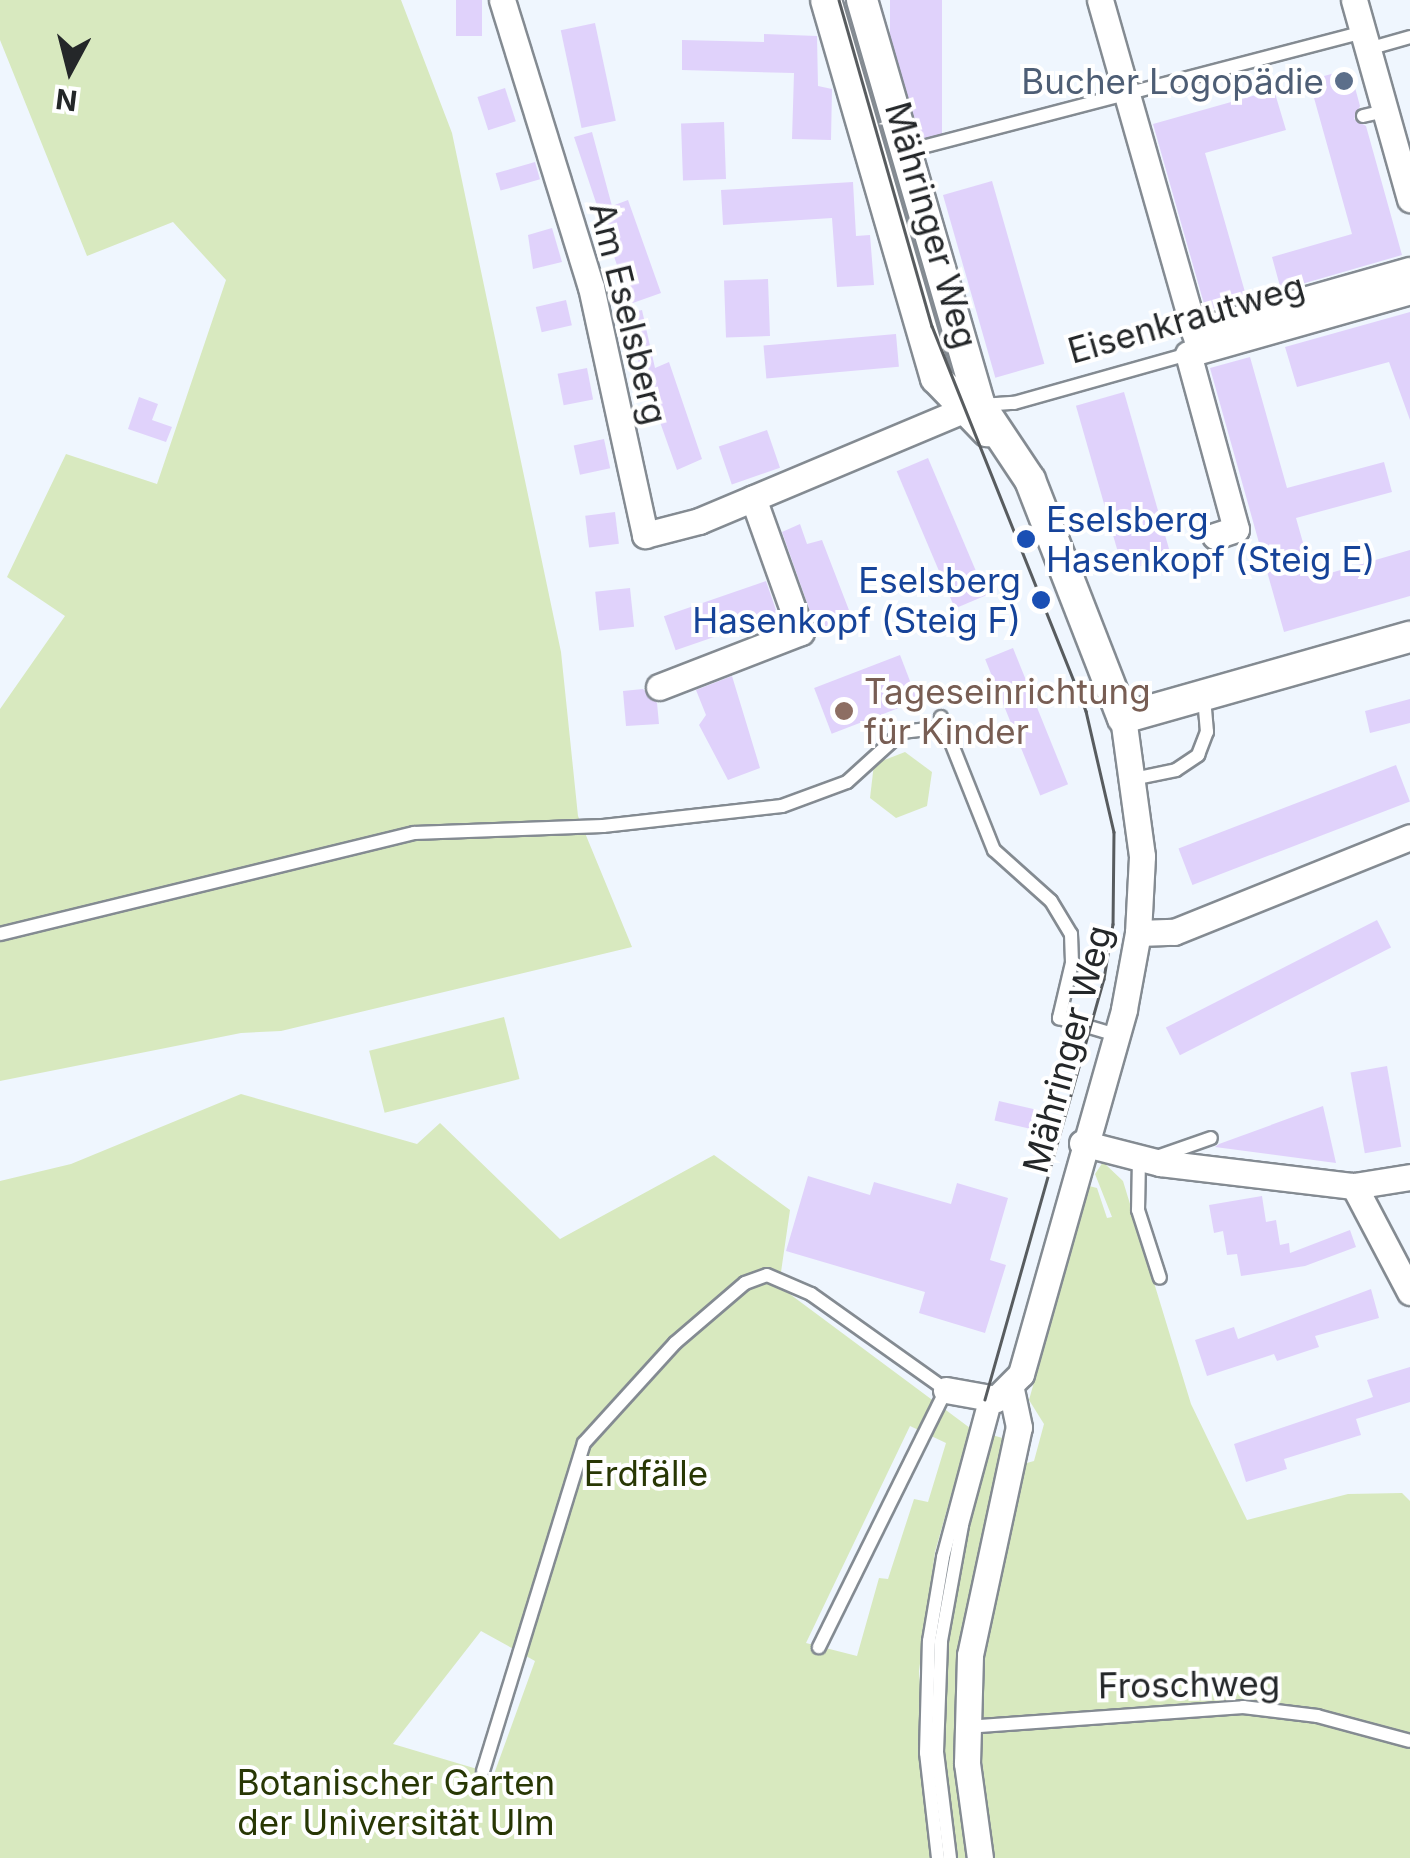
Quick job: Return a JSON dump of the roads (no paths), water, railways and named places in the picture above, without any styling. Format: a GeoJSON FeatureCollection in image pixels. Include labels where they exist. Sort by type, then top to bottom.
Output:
{"type":"FeatureCollection","features":[{"type":"Feature","properties":{"kind":"street","name":"Am Eselsberg"},"geometry":{"type":"LineString","coordinates":[[502,0],[592,290],[644,535],[753,498],[971,408]]}},
{"type":"Feature","properties":{"kind":"street","name":"Mähringer Weg"},"geometry":{"type":"LineString","coordinates":[[826,0],[936,378],[971,408],[1030,480],[1123,718],[1133,779],[1142,856],[1138,933],[1116,1035],[1082,1143],[1024,1366],[998,1396]]}},
{"type":"Feature","properties":{"kind":"street","name":"Mähringer Weg"},"geometry":{"type":"LineString","coordinates":[[862,0],[971,408]]}},
{"type":"Feature","properties":{"kind":"street"},"geometry":{"type":"LineString","coordinates":[[1100,0],[1194,345],[1236,529],[1214,536]]}},
{"type":"Feature","properties":{"kind":"street"},"geometry":{"type":"LineString","coordinates":[[1354,0],[1366,41],[1374,113],[1410,199]]}},
{"type":"Feature","properties":{"kind":"street","name":"Eisenkrautweg"},"geometry":{"type":"LineString","coordinates":[[1194,345],[1410,270]]}},
{"type":"Feature","properties":{"kind":"street","name":"Eisenkrautweg"},"geometry":{"type":"LineString","coordinates":[[1194,345],[1410,292]]}},
{"type":"Feature","properties":{"kind":"street"},"geometry":{"type":"LineString","coordinates":[[659,688],[801,632],[753,498]]}},
{"type":"Feature","properties":{"kind":"street"},"geometry":{"type":"LineString","coordinates":[[1123,718],[1410,637]]}},
{"type":"Feature","properties":{"kind":"street"},"geometry":{"type":"LineString","coordinates":[[1138,933],[1174,932],[1410,837]]}},
{"type":"Feature","properties":{"kind":"street"},"geometry":{"type":"LineString","coordinates":[[1082,1143],[1142,1160],[1354,1186],[1410,1177]]}},
{"type":"Feature","properties":{"kind":"street"},"geometry":{"type":"LineString","coordinates":[[1354,1186],[1410,1292]]}},
{"type":"Feature","properties":{"kind":"street"},"geometry":{"type":"LineString","coordinates":[[946,1390],[998,1396],[1019,1427],[978,1598],[966,1727],[980,1858]]}},
{"type":"Feature","properties":{"kind":"lane"},"geometry":{"type":"LineString","coordinates":[[905,152],[1126,94],[1366,41],[1410,38]]}},
{"type":"Feature","properties":{"kind":"lane","name":"Eisenkrautweg"},"geometry":{"type":"LineString","coordinates":[[971,408],[1014,403],[1194,345]]}},
{"type":"Feature","properties":{"kind":"lane"},"geometry":{"type":"LineString","coordinates":[[1133,779],[1176,770],[1198,755],[1207,732],[1204,696]]}},
{"type":"Feature","properties":{"kind":"lane"},"geometry":{"type":"LineString","coordinates":[[0,934],[414,834],[603,826],[782,806],[847,782],[902,732],[944,722],[994,850],[1051,902],[1070,934],[1072,963],[1059,1018],[1116,1035]]}},
{"type":"Feature","properties":{"kind":"lane"},"geometry":{"type":"LineString","coordinates":[[1160,1278],[1138,1210],[1142,1160],[1211,1138]]}},
{"type":"Feature","properties":{"kind":"lane"},"geometry":{"type":"LineString","coordinates":[[483,1771],[584,1443],[647,1370],[755,1277],[783,1278],[946,1390],[819,1647]]}},
{"type":"Feature","properties":{"kind":"lane"},"geometry":{"type":"LineString","coordinates":[[938,1858],[926,1753],[930,1641],[943,1557],[998,1396]]}},
{"type":"Feature","properties":{"kind":"lane"},"geometry":{"type":"LineString","coordinates":[[950,1858],[937,1752],[940,1641],[998,1396]]}},
{"type":"Feature","properties":{"kind":"lane","name":"Froschweg"},"geometry":{"type":"LineString","coordinates":[[966,1727],[1243,1706],[1317,1716],[1410,1741]]}},
{"type":"Feature","properties":{"kind":"tram line"},"geometry":{"type":"LineString","coordinates":[[839,0],[932,326],[1086,711],[1114,832],[1113,924],[1104,979],[985,1400]]}},
{"type":"Feature","properties":{"kind":"place","name":"Bucher Logopädie"},"geometry":{"type":"Point","coordinates":[1344,81]}},
{"type":"Feature","properties":{"kind":"place","name":"Eselsberg Hasenkopf (Steig E)"},"geometry":{"type":"Point","coordinates":[1026,539]}},
{"type":"Feature","properties":{"kind":"place","name":"Eselsberg Hasenkopf (Steig F)"},"geometry":{"type":"Point","coordinates":[1041,600]}},
{"type":"Feature","properties":{"kind":"place","name":"Tageseinrichtung für Kinder"},"geometry":{"type":"Point","coordinates":[844,711]}},
{"type":"Feature","properties":{"kind":"park label","name":"Erdfälle"},"geometry":{"type":"Point","coordinates":[646,1473]}},
{"type":"Feature","properties":{"kind":"park label","name":"Botanischer Garten der Universität Ulm"},"geometry":{"type":"Point","coordinates":[396,1802]}}]}
